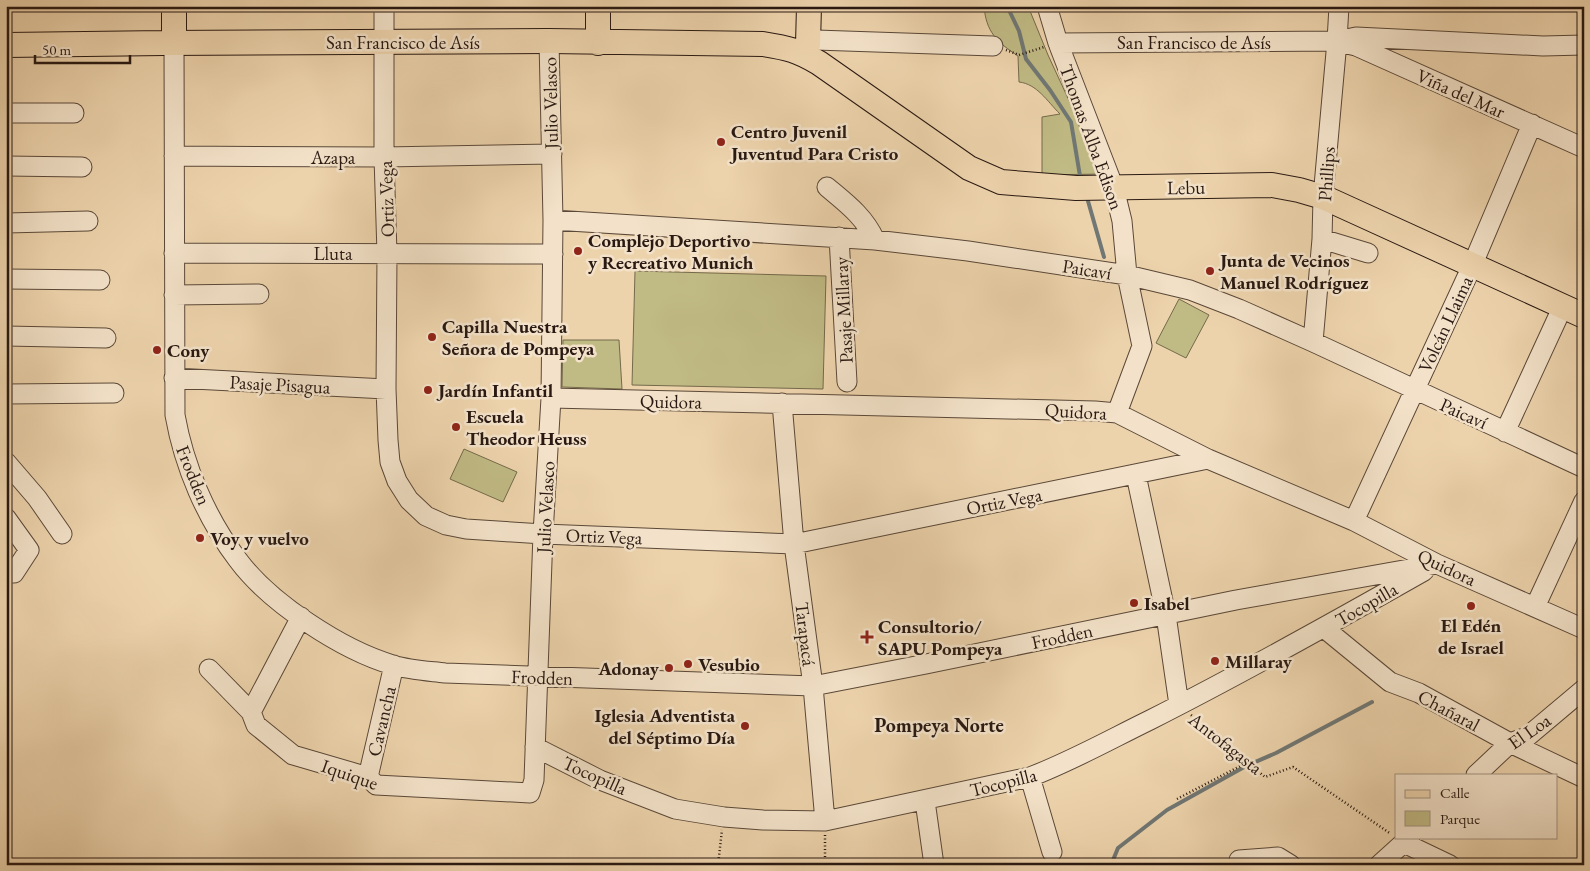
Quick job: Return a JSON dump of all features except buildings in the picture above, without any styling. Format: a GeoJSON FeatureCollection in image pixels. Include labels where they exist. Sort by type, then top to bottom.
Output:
{"type":"FeatureCollection","features":[{"type":"Feature","properties":{"kind":"main road","name":"Frodden"},"geometry":{"type":"LineString","coordinates":[[174,6],[174,43]]}},
{"type":"Feature","properties":{"kind":"main road"},"geometry":{"type":"LineString","coordinates":[[598,6],[598,43]]}},
{"type":"Feature","properties":{"kind":"main road"},"geometry":{"type":"LineString","coordinates":[[804,48],[809,6]]}},
{"type":"Feature","properties":{"kind":"main road","name":"San Francisco de Asís"},"geometry":{"type":"LineString","coordinates":[[6,45],[549,41],[763,44],[804,48]]}},
{"type":"Feature","properties":{"kind":"main road","name":"Lebu"},"geometry":{"type":"LineString","coordinates":[[804,48],[846,81],[969,168],[1001,182],[1076,188],[1272,185],[1299,190],[1323,198],[1573,311]]}},
{"type":"Feature","properties":{"kind":"street","name":"Ortiz Vega"},"geometry":{"type":"LineString","coordinates":[[384,6],[384,157],[387,254],[386,389],[390,462],[397,481],[409,500],[426,516],[446,525],[466,529],[794,544],[1208,460]]}},
{"type":"Feature","properties":{"kind":"street","name":"Thomas Alba Edison"},"geometry":{"type":"LineString","coordinates":[[1047,6],[1058,43],[1114,188],[1122,221],[1128,276],[1142,346],[1117,413]]}},
{"type":"Feature","properties":{"kind":"street","name":"Phillips"},"geometry":{"type":"LineString","coordinates":[[1313,342],[1339,6]]}},
{"type":"Feature","properties":{"kind":"street","name":"San Francisco de Asís"},"geometry":{"type":"LineString","coordinates":[[1058,43],[1337,41],[1356,37],[1543,46],[1584,45]]}},
{"type":"Feature","properties":{"kind":"street","name":"San Francisco de Asís"},"geometry":{"type":"LineString","coordinates":[[804,48],[816,40],[993,46]]}},
{"type":"Feature","properties":{"kind":"street","name":"Julio Velasco"},"geometry":{"type":"LineString","coordinates":[[530,793],[534,780],[543,534],[551,398],[553,220],[549,41]]}},
{"type":"Feature","properties":{"kind":"street","name":"Viña del Mar"},"geometry":{"type":"LineString","coordinates":[[1337,41],[1356,46],[1584,148]]}},
{"type":"Feature","properties":{"kind":"street","name":"Frodden"},"geometry":{"type":"LineString","coordinates":[[174,43],[175,415],[187,465],[212,518],[238,560],[282,604],[326,634],[361,653],[394,665],[445,673],[813,686],[1236,600],[1437,564]]}},
{"type":"Feature","properties":{"kind":"street"},"geometry":{"type":"LineString","coordinates":[[6,113],[74,112]]}},
{"type":"Feature","properties":{"kind":"street","name":"Volcán Llaima"},"geometry":{"type":"LineString","coordinates":[[1354,521],[1472,266],[1532,124]]}},
{"type":"Feature","properties":{"kind":"street","name":"Azapa"},"geometry":{"type":"LineString","coordinates":[[174,156],[384,157],[552,154]]}},
{"type":"Feature","properties":{"kind":"street"},"geometry":{"type":"LineString","coordinates":[[6,166],[82,167]]}},
{"type":"Feature","properties":{"kind":"street"},"geometry":{"type":"LineString","coordinates":[[827,187],[859,214],[875,240]]}},
{"type":"Feature","properties":{"kind":"street","name":"Paicaví"},"geometry":{"type":"LineString","coordinates":[[553,220],[875,240],[968,251],[1128,276],[1190,290],[1239,309],[1313,342],[1584,468]]}},
{"type":"Feature","properties":{"kind":"street"},"geometry":{"type":"LineString","coordinates":[[6,223],[88,221]]}},
{"type":"Feature","properties":{"kind":"street","name":"Pasaje Millaray"},"geometry":{"type":"LineString","coordinates":[[839,237],[847,382]]}},
{"type":"Feature","properties":{"kind":"street"},"geometry":{"type":"LineString","coordinates":[[1322,239],[1368,253]]}},
{"type":"Feature","properties":{"kind":"street","name":"Lluta"},"geometry":{"type":"LineString","coordinates":[[174,253],[552,254]]}},
{"type":"Feature","properties":{"kind":"street"},"geometry":{"type":"LineString","coordinates":[[6,279],[100,280]]}},
{"type":"Feature","properties":{"kind":"street"},"geometry":{"type":"LineString","coordinates":[[174,295],[259,294]]}},
{"type":"Feature","properties":{"kind":"street"},"geometry":{"type":"LineString","coordinates":[[1505,432],[1573,311]]}},
{"type":"Feature","properties":{"kind":"street"},"geometry":{"type":"LineString","coordinates":[[6,336],[106,338]]}},
{"type":"Feature","properties":{"kind":"street","name":"Pasaje Pisagua"},"geometry":{"type":"LineString","coordinates":[[174,378],[386,389]]}},
{"type":"Feature","properties":{"kind":"street"},"geometry":{"type":"LineString","coordinates":[[6,394],[114,394]]}},
{"type":"Feature","properties":{"kind":"street","name":"Quidora"},"geometry":{"type":"LineString","coordinates":[[551,398],[1117,413],[1208,460],[1354,521],[1437,564],[1584,629]]}},
{"type":"Feature","properties":{"kind":"street","name":"Tarapacá"},"geometry":{"type":"LineString","coordinates":[[782,404],[794,544],[813,686],[824,821]]}},
{"type":"Feature","properties":{"kind":"street"},"geometry":{"type":"LineString","coordinates":[[6,462],[14,476],[37,498],[62,534]]}},
{"type":"Feature","properties":{"kind":"street","name":"Antofagasta"},"geometry":{"type":"LineString","coordinates":[[1136,475],[1166,615],[1179,705]]}},
{"type":"Feature","properties":{"kind":"street"},"geometry":{"type":"LineString","coordinates":[[1535,607],[1584,501]]}},
{"type":"Feature","properties":{"kind":"street"},"geometry":{"type":"LineString","coordinates":[[6,518],[29,550],[14,573],[6,573]]}},
{"type":"Feature","properties":{"kind":"street","name":"Tocopilla"},"geometry":{"type":"LineString","coordinates":[[535,747],[600,780],[675,809],[724,816],[763,820],[824,821],[925,801],[1030,777],[1054,768],[1179,705],[1324,628],[1437,564]]}},
{"type":"Feature","properties":{"kind":"street"},"geometry":{"type":"LineString","coordinates":[[251,712],[301,617]]}},
{"type":"Feature","properties":{"kind":"street","name":"Chañaral"},"geometry":{"type":"LineString","coordinates":[[1324,628],[1390,682],[1419,693],[1510,743],[1584,778]]}},
{"type":"Feature","properties":{"kind":"street","name":"Cavancha"},"geometry":{"type":"LineString","coordinates":[[368,776],[394,665]]}},
{"type":"Feature","properties":{"kind":"street","name":"Iquique"},"geometry":{"type":"LineString","coordinates":[[209,670],[251,712],[256,725],[293,755],[368,776],[376,785],[530,793]]}},
{"type":"Feature","properties":{"kind":"street","name":"El Loa"},"geometry":{"type":"LineString","coordinates":[[1477,774],[1510,743],[1527,737],[1584,688]]}},
{"type":"Feature","properties":{"kind":"street"},"geometry":{"type":"LineString","coordinates":[[1030,777],[1052,852]]}},
{"type":"Feature","properties":{"kind":"street"},"geometry":{"type":"LineString","coordinates":[[925,801],[934,865]]}},
{"type":"Feature","properties":{"kind":"street"},"geometry":{"type":"LineString","coordinates":[[1379,865],[1407,840],[1450,865]]}},
{"type":"Feature","properties":{"kind":"street"},"geometry":{"type":"LineString","coordinates":[[1239,860],[1278,857],[1291,865]]}},
{"type":"Feature","properties":{"kind":"path"},"geometry":{"type":"LineString","coordinates":[[993,46],[1019,55],[1058,43]]}},
{"type":"Feature","properties":{"kind":"path","name":"Antofagasta"},"geometry":{"type":"LineString","coordinates":[[1179,705],[1265,777],[1293,766],[1395,832]]}},
{"type":"Feature","properties":{"kind":"path"},"geometry":{"type":"LineString","coordinates":[[1177,799],[1247,762]]}},
{"type":"Feature","properties":{"kind":"path"},"geometry":{"type":"LineString","coordinates":[[718,865],[724,816]]}},
{"type":"Feature","properties":{"kind":"path"},"geometry":{"type":"LineString","coordinates":[[824,821],[825,865]]}},
{"type":"Feature","properties":{"kind":"green space"},"geometry":{"type":"Polygon","coordinates":[[[984,6],[1028,6],[1048,55],[1103,174],[1042,175],[1042,117],[1060,114],[1031,86],[1019,82],[1018,56],[994,36],[987,23],[984,6]]]}},
{"type":"Feature","properties":{"kind":"green space"},"geometry":{"type":"Polygon","coordinates":[[[635,271],[826,276],[823,389],[632,385],[635,271]]]}},
{"type":"Feature","properties":{"kind":"green space"},"geometry":{"type":"Polygon","coordinates":[[[1179,299],[1209,315],[1186,358],[1156,343],[1179,299]]]}},
{"type":"Feature","properties":{"kind":"green space"},"geometry":{"type":"Polygon","coordinates":[[[563,340],[619,340],[622,389],[562,387],[563,340]]]}},
{"type":"Feature","properties":{"kind":"green space"},"geometry":{"type":"Polygon","coordinates":[[[464,449],[517,472],[503,502],[450,479],[464,449]]]}},
{"type":"Feature","properties":{"kind":"waterway"},"geometry":{"type":"LineString","coordinates":[[1007,6],[1019,31],[1026,59],[1050,90],[1071,122],[1080,176]]}},
{"type":"Feature","properties":{"kind":"waterway"},"geometry":{"type":"LineString","coordinates":[[1088,201],[1104,257]]}},
{"type":"Feature","properties":{"kind":"waterway"},"geometry":{"type":"LineString","coordinates":[[1111,865],[1118,848],[1167,810],[1246,766],[1276,753],[1372,702]]}},
{"type":"Feature","properties":{"kind":"place","name":"Centro Juvenil Juventud Para Cristo"},"geometry":{"type":"Point","coordinates":[721,142]}},
{"type":"Feature","properties":{"kind":"place","name":"Complejo Deportivo y Recreativo Munich"},"geometry":{"type":"Point","coordinates":[578,251]}},
{"type":"Feature","properties":{"kind":"place","name":"Junta de Vecinos Manuel Rodríguez"},"geometry":{"type":"Point","coordinates":[1210,271]}},
{"type":"Feature","properties":{"kind":"place","name":"Capilla Nuestra Señora de Pompeya"},"geometry":{"type":"Point","coordinates":[432,337]}},
{"type":"Feature","properties":{"kind":"place","name":"Cony"},"geometry":{"type":"Point","coordinates":[157,350]}},
{"type":"Feature","properties":{"kind":"place","name":"Jardín Infantil"},"geometry":{"type":"Point","coordinates":[428,390]}},
{"type":"Feature","properties":{"kind":"place","name":"Escuela Theodor Heuss"},"geometry":{"type":"Point","coordinates":[456,427]}},
{"type":"Feature","properties":{"kind":"place","name":"Voy y vuelvo"},"geometry":{"type":"Point","coordinates":[200,538]}},
{"type":"Feature","properties":{"kind":"place","name":"Isabel"},"geometry":{"type":"Point","coordinates":[1134,603]}},
{"type":"Feature","properties":{"kind":"place","name":"El Edén de Israel"},"geometry":{"type":"Point","coordinates":[1471,606]}},
{"type":"Feature","properties":{"kind":"place","name":"Consultorio/ SAPU Pompeya"},"geometry":{"type":"Point","coordinates":[867,637]}},
{"type":"Feature","properties":{"kind":"place","name":"Millaray"},"geometry":{"type":"Point","coordinates":[1215,661]}},
{"type":"Feature","properties":{"kind":"place","name":"Vesubio"},"geometry":{"type":"Point","coordinates":[688,664]}},
{"type":"Feature","properties":{"kind":"place","name":"Adonay"},"geometry":{"type":"Point","coordinates":[669,668]}},
{"type":"Feature","properties":{"kind":"place","name":"Iglesia Adventista del Séptimo Día"},"geometry":{"type":"Point","coordinates":[745,726]}},
{"type":"Feature","properties":{"kind":"district","name":"Pompeya Norte"},"geometry":{"type":"Point","coordinates":[939,725]}}]}
